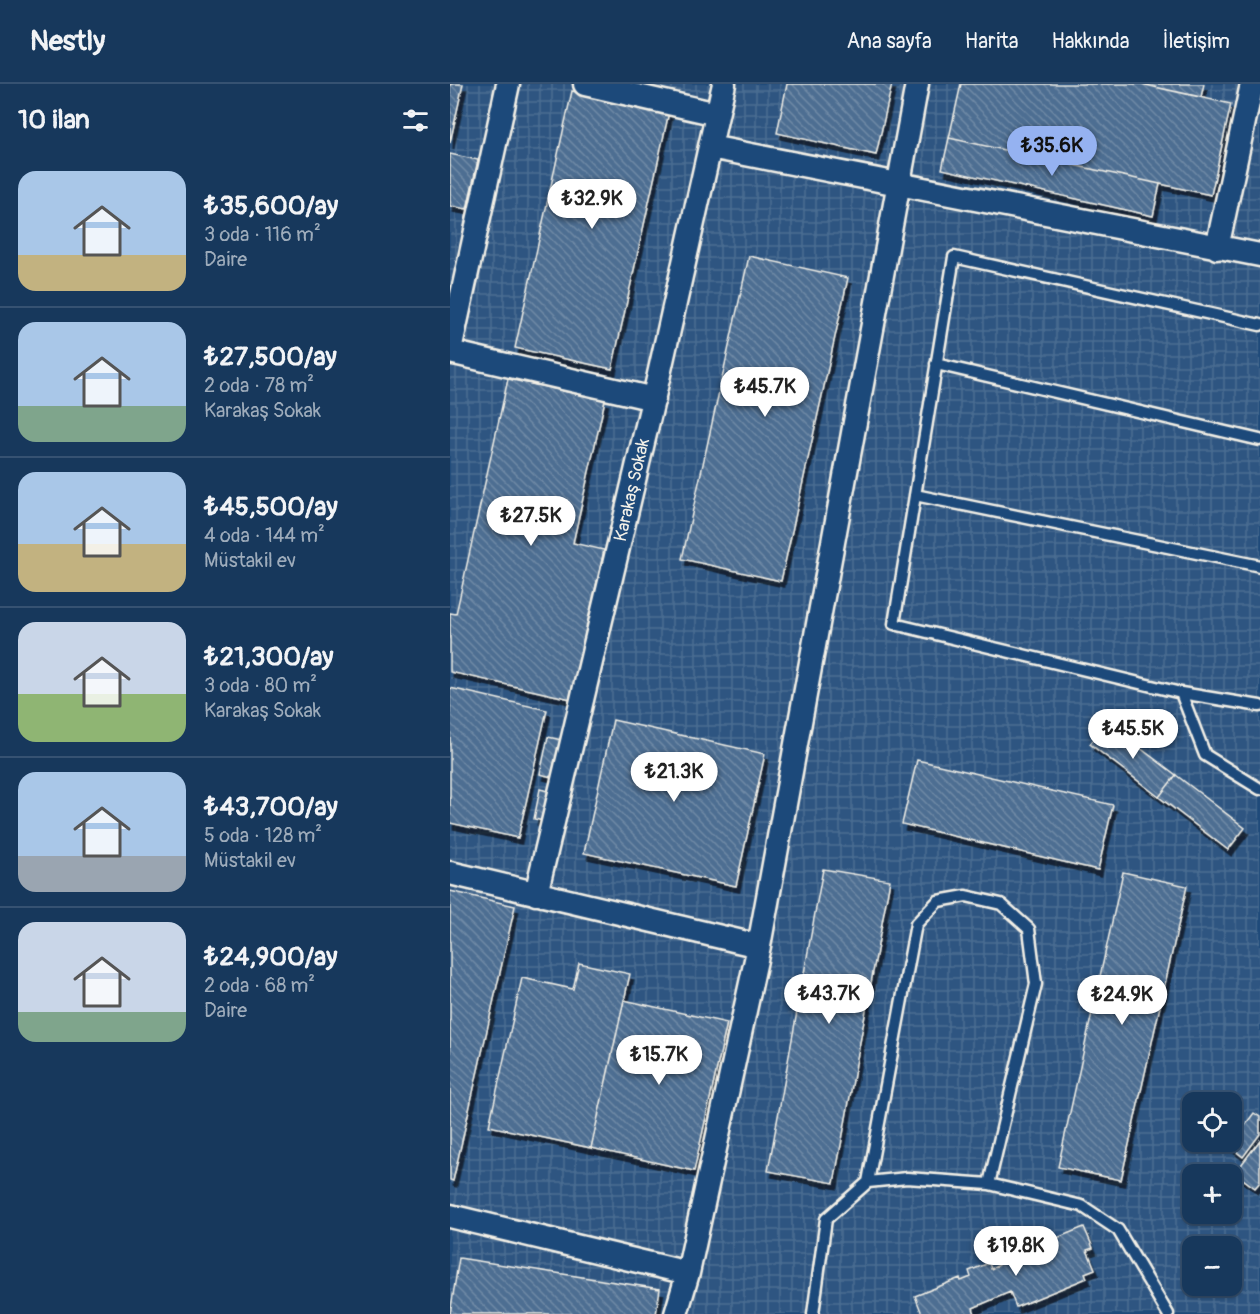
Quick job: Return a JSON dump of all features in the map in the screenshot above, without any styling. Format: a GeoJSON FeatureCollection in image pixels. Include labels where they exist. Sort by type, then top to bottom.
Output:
{"type":"FeatureCollection","features":[{"type":"Feature","properties":{"kind":"street"},"geometry":{"type":"LineString","coordinates":[[508,84],[450,351],[654,399]]}},
{"type":"Feature","properties":{"kind":"street"},"geometry":{"type":"LineString","coordinates":[[585,84],[717,114]]}},
{"type":"Feature","properties":{"kind":"street","name":"Karakaş Sokak"},"geometry":{"type":"LineString","coordinates":[[536,894],[654,399],[724,84]]}},
{"type":"Feature","properties":{"kind":"street"},"geometry":{"type":"LineString","coordinates":[[676,1314],[688,1273],[759,946],[917,84]]}},
{"type":"Feature","properties":{"kind":"street"},"geometry":{"type":"LineString","coordinates":[[1217,248],[1252,84]]}},
{"type":"Feature","properties":{"kind":"street"},"geometry":{"type":"LineString","coordinates":[[710,147],[1260,255]]}},
{"type":"Feature","properties":{"kind":"street"},"geometry":{"type":"LineString","coordinates":[[450,873],[759,946]]}},
{"type":"Feature","properties":{"kind":"street"},"geometry":{"type":"LineString","coordinates":[[450,1216],[688,1273]]}},
{"type":"Feature","properties":{"kind":"lane"},"geometry":{"type":"LineString","coordinates":[[1260,325],[954,257],[894,624],[1181,693],[1260,706]]}},
{"type":"Feature","properties":{"kind":"lane"},"geometry":{"type":"LineString","coordinates":[[936,364],[1260,441]]}},
{"type":"Feature","properties":{"kind":"lane"},"geometry":{"type":"LineString","coordinates":[[915,495],[1260,566]]}},
{"type":"Feature","properties":{"kind":"lane"},"geometry":{"type":"LineString","coordinates":[[1181,693],[1204,755],[1260,789]]}},
{"type":"Feature","properties":{"kind":"lane"},"geometry":{"type":"LineString","coordinates":[[868,1182],[916,924],[938,901],[966,896],[1001,904],[1029,929],[1035,984],[989,1184]]}},
{"type":"Feature","properties":{"kind":"lane"},"geometry":{"type":"LineString","coordinates":[[813,1314],[826,1219],[868,1182],[907,1178],[989,1184],[1082,1206],[1118,1230],[1168,1314]]}},
{"type":"Feature","properties":{"kind":"shaded area"},"geometry":{"type":"Polygon","coordinates":[[[450,84],[1260,84],[1260,1314],[450,1314],[450,84]]]}},
{"type":"Feature","properties":{"kind":"building"},"geometry":{"type":"Polygon","coordinates":[[[450,84],[463,84],[450,143],[450,84]]]}},
{"type":"Feature","properties":{"kind":"building"},"geometry":{"type":"Polygon","coordinates":[[[787,84],[892,84],[876,155],[777,133],[787,84]]]}},
{"type":"Feature","properties":{"kind":"building"},"geometry":{"type":"Polygon","coordinates":[[[961,84],[1141,84],[1231,104],[1211,195],[949,138],[961,84]]]}},
{"type":"Feature","properties":{"kind":"building"},"geometry":{"type":"Polygon","coordinates":[[[1141,84],[1204,84],[1201,97],[1141,84]]]}},
{"type":"Feature","properties":{"kind":"building"},"geometry":{"type":"Polygon","coordinates":[[[572,91],[669,112],[612,369],[515,348],[572,91]]]}},
{"type":"Feature","properties":{"kind":"building"},"geometry":{"type":"Polygon","coordinates":[[[949,138],[1160,184],[1153,216],[942,169],[949,138]]]}},
{"type":"Feature","properties":{"kind":"building"},"geometry":{"type":"Polygon","coordinates":[[[450,154],[478,160],[467,209],[450,206],[450,154]]]}},
{"type":"Feature","properties":{"kind":"building"},"geometry":{"type":"Polygon","coordinates":[[[749,256],[848,278],[781,581],[682,559],[749,256]]]}},
{"type":"Feature","properties":{"kind":"building"},"geometry":{"type":"Polygon","coordinates":[[[508,379],[605,400],[573,543],[604,550],[571,699],[450,672],[450,613],[456,614],[508,379]]]}},
{"type":"Feature","properties":{"kind":"building"},"geometry":{"type":"Polygon","coordinates":[[[450,688],[547,710],[518,838],[450,823],[450,688]]]}},
{"type":"Feature","properties":{"kind":"building"},"geometry":{"type":"Polygon","coordinates":[[[613,720],[765,754],[736,886],[584,853],[613,720]]]}},
{"type":"Feature","properties":{"kind":"building"},"geometry":{"type":"Polygon","coordinates":[[[1107,723],[1176,775],[1159,797],[1090,744],[1107,723]]]}},
{"type":"Feature","properties":{"kind":"building"},"geometry":{"type":"Polygon","coordinates":[[[548,737],[571,742],[563,780],[540,774],[548,737]]]}},
{"type":"Feature","properties":{"kind":"building"},"geometry":{"type":"Polygon","coordinates":[[[917,760],[1113,805],[1098,870],[902,824],[917,760]]]}},
{"type":"Feature","properties":{"kind":"building"},"geometry":{"type":"Polygon","coordinates":[[[1176,775],[1245,828],[1228,850],[1159,797],[1176,775]]]}},
{"type":"Feature","properties":{"kind":"building"},"geometry":{"type":"Polygon","coordinates":[[[540,789],[560,794],[553,823],[534,819],[540,789]]]}},
{"type":"Feature","properties":{"kind":"building"},"geometry":{"type":"Polygon","coordinates":[[[823,869],[890,880],[834,1183],[768,1171],[823,869]]]}},
{"type":"Feature","properties":{"kind":"building"},"geometry":{"type":"Polygon","coordinates":[[[1123,872],[1187,886],[1121,1180],[1058,1167],[1123,872]]]}},
{"type":"Feature","properties":{"kind":"building"},"geometry":{"type":"Polygon","coordinates":[[[450,891],[515,906],[453,1181],[450,1180],[450,891]]]}},
{"type":"Feature","properties":{"kind":"building"},"geometry":{"type":"Polygon","coordinates":[[[579,963],[630,974],[591,1148],[489,1126],[522,978],[573,989],[579,963]]]}},
{"type":"Feature","properties":{"kind":"building"},"geometry":{"type":"Polygon","coordinates":[[[624,1000],[727,1023],[694,1171],[591,1148],[624,1000]]]}},
{"type":"Feature","properties":{"kind":"building"},"geometry":{"type":"Polygon","coordinates":[[[1254,1113],[1260,1117],[1260,1134],[1243,1157],[1237,1152],[1242,1152],[1242,1129],[1254,1113]]]}},
{"type":"Feature","properties":{"kind":"building"},"geometry":{"type":"Polygon","coordinates":[[[1260,1140],[1260,1182],[1255,1188],[1242,1178],[1242,1164],[1260,1140]]]}},
{"type":"Feature","properties":{"kind":"building"},"geometry":{"type":"Polygon","coordinates":[[[1084,1227],[1093,1248],[1087,1250],[1095,1269],[1085,1273],[1087,1278],[1016,1307],[1010,1292],[973,1308],[975,1314],[922,1314],[915,1296],[960,1278],[961,1281],[971,1277],[969,1271],[989,1263],[991,1269],[999,1265],[998,1262],[1084,1227]]]}},
{"type":"Feature","properties":{"kind":"building"},"geometry":{"type":"Polygon","coordinates":[[[459,1258],[660,1289],[656,1314],[450,1314],[459,1258]]]}}]}
